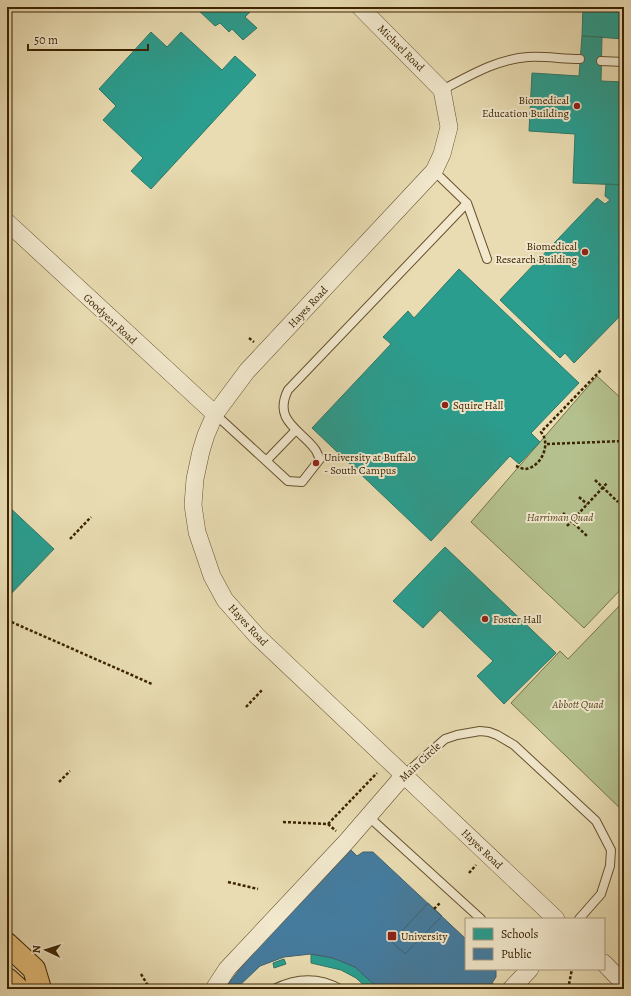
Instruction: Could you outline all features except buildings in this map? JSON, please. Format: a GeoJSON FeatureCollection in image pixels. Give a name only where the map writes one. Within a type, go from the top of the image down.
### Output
{"type":"FeatureCollection","features":[{"type":"Feature","properties":{"kind":"main road"},"geometry":{"type":"LineString","coordinates":[[7,944],[34,969],[40,989]]}},
{"type":"Feature","properties":{"kind":"main road"},"geometry":{"type":"LineString","coordinates":[[7,979],[18,989]]}},
{"type":"Feature","properties":{"kind":"street","name":"Michael Road"},"geometry":{"type":"LineString","coordinates":[[360,7],[442,90]]}},
{"type":"Feature","properties":{"kind":"street","name":"Hayes Road"},"geometry":{"type":"LineString","coordinates":[[442,90],[448,127],[442,154],[434,171],[247,371],[215,414],[200,451],[194,479],[193,505],[197,532],[212,576],[234,613],[555,918]]}},
{"type":"Feature","properties":{"kind":"street","name":"Goodyear Road"},"geometry":{"type":"LineString","coordinates":[[7,222],[215,414]]}},
{"type":"Feature","properties":{"kind":"street","name":"Main Circle"},"geometry":{"type":"LineString","coordinates":[[214,989],[227,970],[369,817],[404,775]]}},
{"type":"Feature","properties":{"kind":"street"},"geometry":{"type":"LineString","coordinates":[[605,964],[624,984]]}},
{"type":"Feature","properties":{"kind":"lane"},"geometry":{"type":"LineString","coordinates":[[442,90],[483,69],[506,61],[528,57],[580,59]]}},
{"type":"Feature","properties":{"kind":"lane"},"geometry":{"type":"LineString","coordinates":[[601,61],[624,62]]}},
{"type":"Feature","properties":{"kind":"lane"},"geometry":{"type":"LineString","coordinates":[[434,171],[466,203],[487,259]]}},
{"type":"Feature","properties":{"kind":"lane"},"geometry":{"type":"LineString","coordinates":[[215,414],[267,460],[288,481],[302,482],[320,459],[314,448],[295,431],[287,419],[284,410],[284,399],[288,390],[466,203]]}},
{"type":"Feature","properties":{"kind":"lane"},"geometry":{"type":"LineString","coordinates":[[267,460],[295,431]]}},
{"type":"Feature","properties":{"kind":"lane","name":"Main Circle"},"geometry":{"type":"LineString","coordinates":[[404,775],[445,739],[457,735],[480,731],[489,732],[514,745],[596,821],[611,850],[610,866],[601,894],[580,918]]}},
{"type":"Feature","properties":{"kind":"lane"},"geometry":{"type":"LineString","coordinates":[[369,817],[480,918]]}},
{"type":"Feature","properties":{"kind":"lane"},"geometry":{"type":"LineString","coordinates":[[274,989],[293,982],[309,980],[330,984],[340,989]]}},
{"type":"Feature","properties":{"kind":"path"},"geometry":{"type":"LineString","coordinates":[[516,466],[525,469],[531,467],[545,451],[547,444],[545,436],[541,432],[601,370]]}},
{"type":"Feature","properties":{"kind":"path"},"geometry":{"type":"LineString","coordinates":[[547,444],[624,442]]}},
{"type":"Feature","properties":{"kind":"path"},"geometry":{"type":"LineString","coordinates":[[595,480],[618,502]]}},
{"type":"Feature","properties":{"kind":"path"},"geometry":{"type":"LineString","coordinates":[[567,526],[608,483]]}},
{"type":"Feature","properties":{"kind":"path"},"geometry":{"type":"LineString","coordinates":[[579,496],[588,504]]}},
{"type":"Feature","properties":{"kind":"path"},"geometry":{"type":"LineString","coordinates":[[563,513],[587,536]]}},
{"type":"Feature","properties":{"kind":"path"},"geometry":{"type":"LineString","coordinates":[[70,539],[91,516]]}},
{"type":"Feature","properties":{"kind":"path"},"geometry":{"type":"LineString","coordinates":[[7,620],[152,684]]}},
{"type":"Feature","properties":{"kind":"path"},"geometry":{"type":"LineString","coordinates":[[246,708],[263,689]]}},
{"type":"Feature","properties":{"kind":"path"},"geometry":{"type":"LineString","coordinates":[[283,822],[328,824],[382,768]]}},
{"type":"Feature","properties":{"kind":"path"},"geometry":{"type":"LineString","coordinates":[[59,782],[70,771]]}},
{"type":"Feature","properties":{"kind":"path"},"geometry":{"type":"LineString","coordinates":[[228,882],[258,889]]}},
{"type":"Feature","properties":{"kind":"path"},"geometry":{"type":"LineString","coordinates":[[434,909],[441,902]]}},
{"type":"Feature","properties":{"kind":"path"},"geometry":{"type":"LineString","coordinates":[[568,989],[572,970]]}},
{"type":"Feature","properties":{"kind":"path"},"geometry":{"type":"LineString","coordinates":[[141,974],[150,989]]}},
{"type":"Feature","properties":{"kind":"green space","name":"Harriman Quad"},"geometry":{"type":"Polygon","coordinates":[[[597,376],[624,401],[624,586],[584,628],[471,522],[597,376]]]}},
{"type":"Feature","properties":{"kind":"green space","name":"Abbott Quad"},"geometry":{"type":"Polygon","coordinates":[[[624,601],[624,812],[511,703],[560,651],[568,659],[624,601]]]}},
{"type":"Feature","properties":{"kind":"place","name":"Biomedical Education Building"},"geometry":{"type":"Point","coordinates":[577,106]}},
{"type":"Feature","properties":{"kind":"place","name":"Biomedical Research Building"},"geometry":{"type":"Point","coordinates":[585,252]}},
{"type":"Feature","properties":{"kind":"place","name":"Squire Hall"},"geometry":{"type":"Point","coordinates":[445,405]}},
{"type":"Feature","properties":{"kind":"place","name":"University at Buffalo - South Campus"},"geometry":{"type":"Point","coordinates":[316,463]}},
{"type":"Feature","properties":{"kind":"place","name":"Foster Hall"},"geometry":{"type":"Point","coordinates":[485,619]}},
{"type":"Feature","properties":{"kind":"place","name":"University"},"geometry":{"type":"Point","coordinates":[392,936]}}]}
